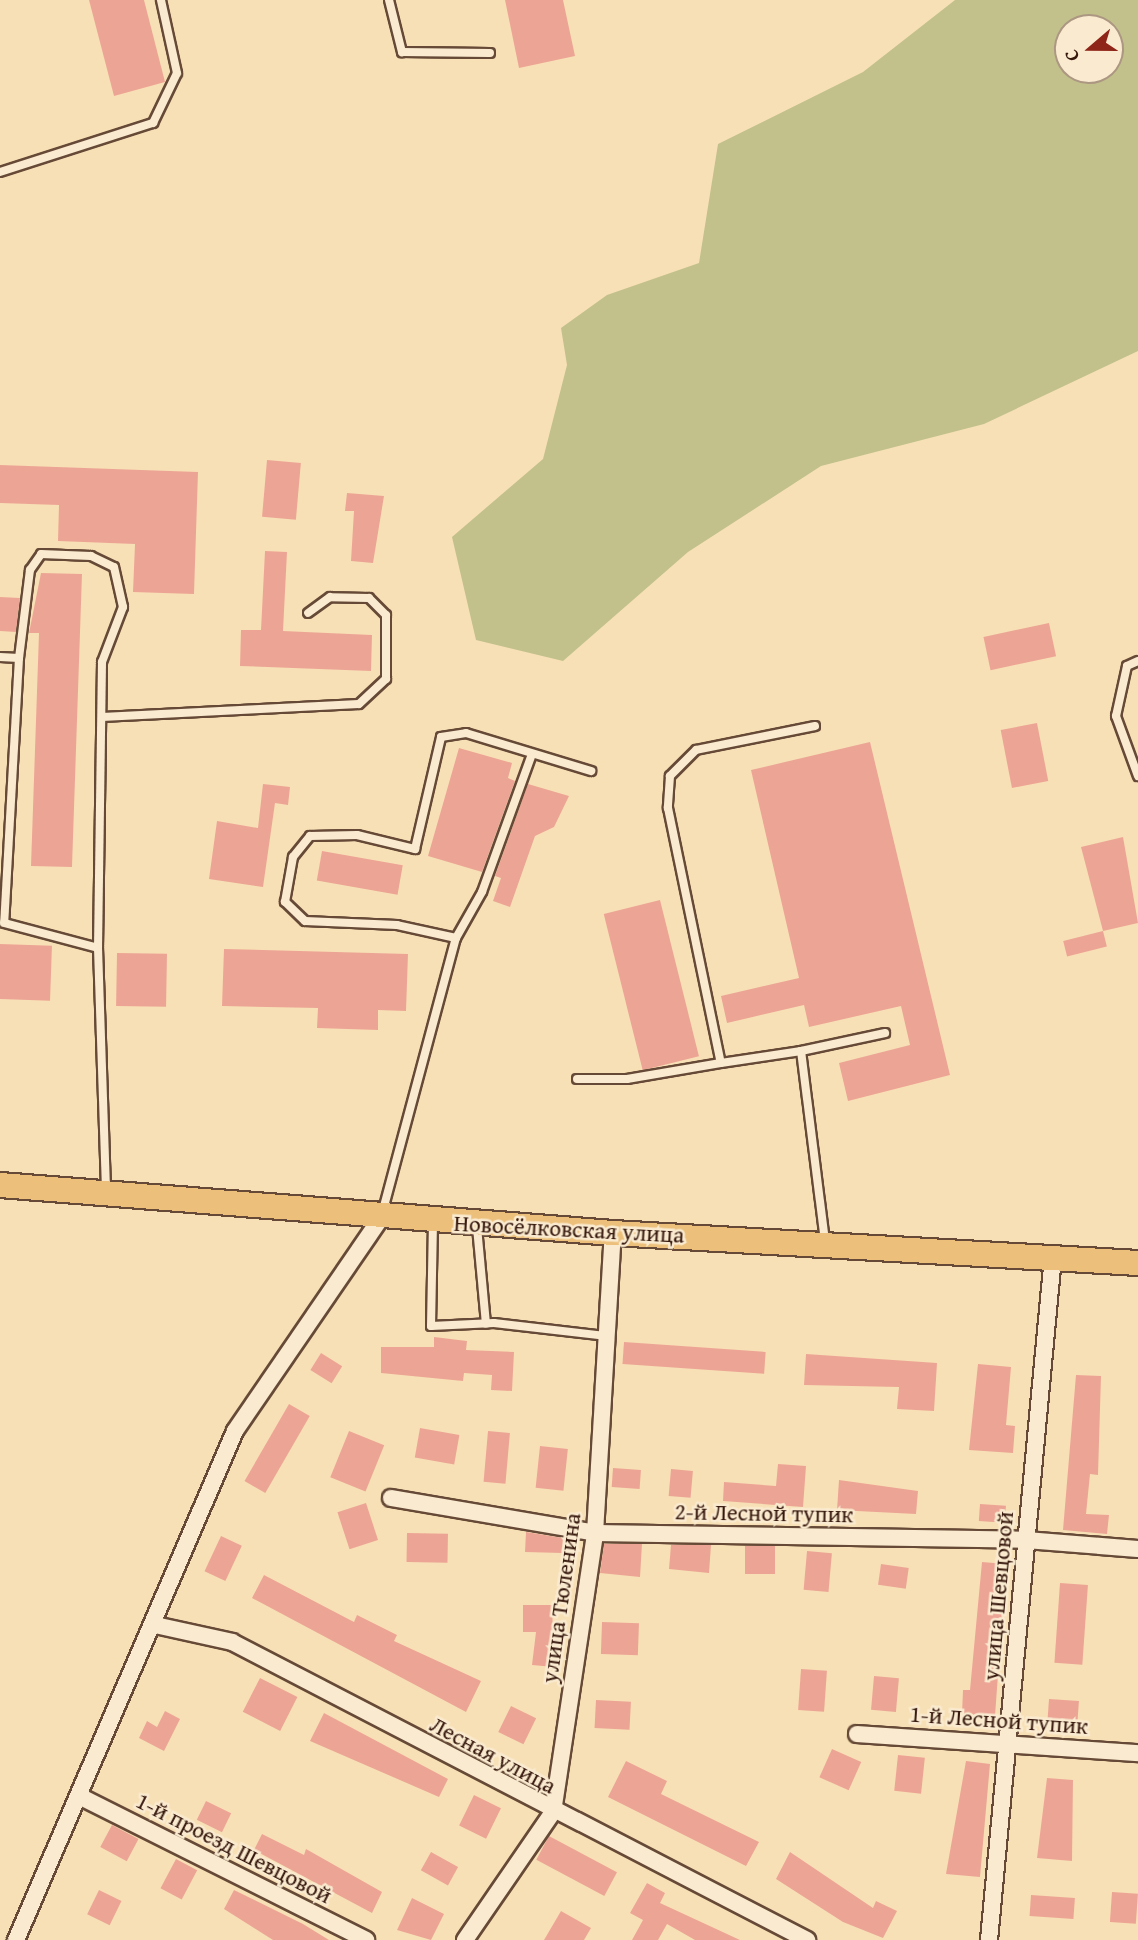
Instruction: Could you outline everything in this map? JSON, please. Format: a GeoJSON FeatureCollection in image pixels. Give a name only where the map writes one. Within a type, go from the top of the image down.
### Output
{"type":"FeatureCollection","features":[{"type":"Feature","properties":{"kind":"main road","name":"Новосёлковская улица"},"geometry":{"type":"LineString","coordinates":[[0,1185],[106,1197],[613,1233],[825,1241],[1138,1263]]}},
{"type":"Feature","properties":{"kind":"street"},"geometry":{"type":"LineString","coordinates":[[16,1940],[81,1797],[235,1431],[382,1216]]}},
{"type":"Feature","properties":{"kind":"street","name":"улица Тюленина"},"geometry":{"type":"LineString","coordinates":[[465,1940],[553,1812],[595,1533],[613,1233]]}},
{"type":"Feature","properties":{"kind":"street","name":"улица Шевцовой"},"geometry":{"type":"LineString","coordinates":[[989,1940],[1053,1257]]}},
{"type":"Feature","properties":{"kind":"street","name":"2-й Лесной тупик"},"geometry":{"type":"LineString","coordinates":[[391,1498],[595,1533],[1026,1540],[1138,1549]]}},
{"type":"Feature","properties":{"kind":"street","name":"Лесная улица"},"geometry":{"type":"LineString","coordinates":[[155,1625],[232,1642],[553,1812],[807,1940]]}},
{"type":"Feature","properties":{"kind":"street","name":"1-й Лесной тупик"},"geometry":{"type":"LineString","coordinates":[[857,1734],[1138,1753]]}},
{"type":"Feature","properties":{"kind":"street","name":"1-й проезд Шевцовой"},"geometry":{"type":"LineString","coordinates":[[81,1797],[366,1940]]}},
{"type":"Feature","properties":{"kind":"lane"},"geometry":{"type":"LineString","coordinates":[[0,172],[153,123],[177,74],[161,0]]}},
{"type":"Feature","properties":{"kind":"lane"},"geometry":{"type":"LineString","coordinates":[[389,0],[402,52],[490,53]]}},
{"type":"Feature","properties":{"kind":"lane"},"geometry":{"type":"LineString","coordinates":[[98,948],[4,923],[19,658],[30,570],[41,554],[91,556],[114,567],[123,607],[102,662],[98,948],[106,1197]]}},
{"type":"Feature","properties":{"kind":"lane"},"geometry":{"type":"LineString","coordinates":[[102,717],[359,704],[386,679],[386,615],[369,598],[330,597],[308,613]]}},
{"type":"Feature","properties":{"kind":"lane"},"geometry":{"type":"LineString","coordinates":[[0,657],[19,658]]}},
{"type":"Feature","properties":{"kind":"lane"},"geometry":{"type":"LineString","coordinates":[[1138,661],[1128,666],[1116,716],[1138,776]]}},
{"type":"Feature","properties":{"kind":"lane"},"geometry":{"type":"LineString","coordinates":[[721,1063],[668,808],[670,776],[696,750],[815,726]]}},
{"type":"Feature","properties":{"kind":"lane"},"geometry":{"type":"LineString","coordinates":[[456,938],[397,925],[305,921],[285,902],[293,857],[310,836],[357,835],[415,849],[431,758],[441,737],[466,733],[591,771]]}},
{"type":"Feature","properties":{"kind":"lane"},"geometry":{"type":"LineString","coordinates":[[382,1216],[456,938],[482,892],[533,754]]}},
{"type":"Feature","properties":{"kind":"lane"},"geometry":{"type":"LineString","coordinates":[[577,1079],[626,1079],[801,1051],[884,1033]]}},
{"type":"Feature","properties":{"kind":"lane"},"geometry":{"type":"LineString","coordinates":[[801,1051],[825,1241]]}},
{"type":"Feature","properties":{"kind":"lane"},"geometry":{"type":"LineString","coordinates":[[433,1220],[431,1326],[486,1324],[607,1336]]}},
{"type":"Feature","properties":{"kind":"lane"},"geometry":{"type":"LineString","coordinates":[[477,1223],[486,1324]]}},
{"type":"Feature","properties":{"kind":"shaded area"},"geometry":{"type":"Polygon","coordinates":[[[955,0],[1138,0],[1138,351],[984,424],[821,466],[688,552],[563,661],[476,640],[452,537],[543,459],[567,365],[561,328],[607,295],[699,263],[718,144],[863,72],[955,0]]]}},
{"type":"Feature","properties":{"kind":"building"},"geometry":{"type":"Polygon","coordinates":[[[89,0],[144,0],[165,82],[114,96],[89,0]]]}},
{"type":"Feature","properties":{"kind":"building"},"geometry":{"type":"Polygon","coordinates":[[[505,0],[563,0],[575,56],[519,68],[505,0]]]}},
{"type":"Feature","properties":{"kind":"building"},"geometry":{"type":"Polygon","coordinates":[[[267,460],[301,463],[296,520],[262,517],[267,460]]]}},
{"type":"Feature","properties":{"kind":"building"},"geometry":{"type":"Polygon","coordinates":[[[0,465],[198,472],[194,594],[133,592],[135,544],[58,541],[59,505],[0,503],[0,465]]]}},
{"type":"Feature","properties":{"kind":"building"},"geometry":{"type":"Polygon","coordinates":[[[347,493],[384,496],[373,563],[351,561],[354,511],[345,511],[347,493]]]}},
{"type":"Feature","properties":{"kind":"building"},"geometry":{"type":"Polygon","coordinates":[[[265,551],[287,552],[283,631],[372,635],[371,671],[240,666],[241,630],[261,630],[265,551]]]}},
{"type":"Feature","properties":{"kind":"building"},"geometry":{"type":"Polygon","coordinates":[[[41,573],[82,574],[72,867],[31,866],[39,633],[29,633],[41,573]]]}},
{"type":"Feature","properties":{"kind":"building"},"geometry":{"type":"Polygon","coordinates":[[[0,597],[20,598],[16,632],[0,631],[0,597]]]}},
{"type":"Feature","properties":{"kind":"building"},"geometry":{"type":"Polygon","coordinates":[[[1049,623],[1056,656],[991,670],[983,637],[1049,623]]]}},
{"type":"Feature","properties":{"kind":"building"},"geometry":{"type":"Polygon","coordinates":[[[1037,723],[1048,781],[1012,788],[1001,730],[1037,723]]]}},
{"type":"Feature","properties":{"kind":"building"},"geometry":{"type":"Polygon","coordinates":[[[870,742],[950,1075],[848,1101],[839,1063],[910,1045],[901,1006],[809,1027],[804,1005],[727,1023],[721,996],[799,978],[751,770],[870,742]]]}},
{"type":"Feature","properties":{"kind":"building"},"geometry":{"type":"Polygon","coordinates":[[[459,748],[512,763],[508,778],[515,781],[482,872],[428,856],[459,748]]]}},
{"type":"Feature","properties":{"kind":"building"},"geometry":{"type":"Polygon","coordinates":[[[263,784],[290,787],[288,805],[275,803],[263,887],[209,879],[217,821],[258,828],[263,784]]]}},
{"type":"Feature","properties":{"kind":"building"},"geometry":{"type":"Polygon","coordinates":[[[528,784],[569,796],[554,827],[535,836],[510,907],[493,901],[501,878],[495,876],[528,784]]]}},
{"type":"Feature","properties":{"kind":"building"},"geometry":{"type":"Polygon","coordinates":[[[1123,837],[1138,923],[1103,931],[1081,847],[1123,837]]]}},
{"type":"Feature","properties":{"kind":"building"},"geometry":{"type":"Polygon","coordinates":[[[322,851],[403,865],[398,895],[317,881],[322,851]]]}},
{"type":"Feature","properties":{"kind":"building"},"geometry":{"type":"Polygon","coordinates":[[[660,900],[699,1056],[643,1070],[604,914],[660,900]]]}},
{"type":"Feature","properties":{"kind":"building"},"geometry":{"type":"Polygon","coordinates":[[[1103,931],[1107,947],[1067,956],[1063,941],[1103,931]]]}},
{"type":"Feature","properties":{"kind":"building"},"geometry":{"type":"Polygon","coordinates":[[[0,944],[52,946],[50,1001],[0,999],[0,944]]]}},
{"type":"Feature","properties":{"kind":"building"},"geometry":{"type":"Polygon","coordinates":[[[224,949],[408,954],[406,1011],[378,1010],[378,1030],[317,1028],[318,1008],[222,1006],[224,949]]]}},
{"type":"Feature","properties":{"kind":"building"},"geometry":{"type":"Polygon","coordinates":[[[117,953],[167,954],[166,1007],[116,1006],[117,953]]]}},
{"type":"Feature","properties":{"kind":"building"},"geometry":{"type":"Polygon","coordinates":[[[434,1337],[467,1341],[466,1350],[514,1352],[512,1391],[491,1390],[492,1375],[464,1373],[463,1381],[381,1373],[381,1347],[434,1347],[434,1337]]]}},
{"type":"Feature","properties":{"kind":"building"},"geometry":{"type":"Polygon","coordinates":[[[624,1342],[766,1352],[764,1374],[622,1364],[624,1342]]]}},
{"type":"Feature","properties":{"kind":"building"},"geometry":{"type":"Polygon","coordinates":[[[321,1353],[342,1366],[332,1383],[310,1370],[321,1353]]]}},
{"type":"Feature","properties":{"kind":"building"},"geometry":{"type":"Polygon","coordinates":[[[806,1354],[937,1363],[934,1411],[897,1409],[899,1387],[804,1385],[806,1354]]]}},
{"type":"Feature","properties":{"kind":"building"},"geometry":{"type":"Polygon","coordinates":[[[978,1364],[1011,1367],[1006,1425],[1015,1426],[1013,1453],[969,1450],[978,1364]]]}},
{"type":"Feature","properties":{"kind":"building"},"geometry":{"type":"Polygon","coordinates":[[[1076,1375],[1101,1376],[1098,1475],[1090,1474],[1086,1514],[1109,1515],[1107,1534],[1063,1530],[1076,1375]]]}},
{"type":"Feature","properties":{"kind":"building"},"geometry":{"type":"Polygon","coordinates":[[[289,1404],[310,1416],[265,1493],[244,1481],[289,1404]]]}},
{"type":"Feature","properties":{"kind":"building"},"geometry":{"type":"Polygon","coordinates":[[[420,1428],[459,1435],[454,1464],[415,1458],[420,1428]]]}},
{"type":"Feature","properties":{"kind":"building"},"geometry":{"type":"Polygon","coordinates":[[[349,1431],[384,1445],[366,1492],[330,1477],[349,1431]]]}},
{"type":"Feature","properties":{"kind":"building"},"geometry":{"type":"Polygon","coordinates":[[[488,1431],[510,1433],[505,1484],[484,1482],[488,1431]]]}},
{"type":"Feature","properties":{"kind":"building"},"geometry":{"type":"Polygon","coordinates":[[[540,1446],[568,1449],[563,1491],[536,1488],[540,1446]]]}},
{"type":"Feature","properties":{"kind":"building"},"geometry":{"type":"Polygon","coordinates":[[[778,1464],[806,1466],[803,1507],[723,1501],[724,1482],[776,1486],[778,1464]]]}},
{"type":"Feature","properties":{"kind":"building"},"geometry":{"type":"Polygon","coordinates":[[[613,1468],[641,1470],[640,1489],[612,1487],[613,1468]]]}},
{"type":"Feature","properties":{"kind":"building"},"geometry":{"type":"Polygon","coordinates":[[[671,1469],[693,1471],[691,1498],[669,1496],[671,1469]]]}},
{"type":"Feature","properties":{"kind":"building"},"geometry":{"type":"Polygon","coordinates":[[[839,1480],[918,1491],[916,1514],[837,1510],[839,1480]]]}},
{"type":"Feature","properties":{"kind":"building"},"geometry":{"type":"Polygon","coordinates":[[[366,1503],[378,1540],[350,1549],[337,1512],[366,1503]]]}},
{"type":"Feature","properties":{"kind":"building"},"geometry":{"type":"Polygon","coordinates":[[[980,1504],[1006,1506],[1005,1523],[979,1521],[980,1504]]]}},
{"type":"Feature","properties":{"kind":"building"},"geometry":{"type":"Polygon","coordinates":[[[526,1532],[563,1538],[562,1553],[525,1552],[526,1532]]]}},
{"type":"Feature","properties":{"kind":"building"},"geometry":{"type":"Polygon","coordinates":[[[407,1533],[448,1534],[447,1563],[406,1562],[407,1533]]]}},
{"type":"Feature","properties":{"kind":"building"},"geometry":{"type":"Polygon","coordinates":[[[221,1536],[242,1546],[225,1581],[205,1571],[221,1536]]]}},
{"type":"Feature","properties":{"kind":"building"},"geometry":{"type":"Polygon","coordinates":[[[604,1544],[642,1544],[640,1577],[600,1573],[604,1544]]]}},
{"type":"Feature","properties":{"kind":"building"},"geometry":{"type":"Polygon","coordinates":[[[671,1545],[711,1545],[709,1573],[669,1569],[671,1545]]]}},
{"type":"Feature","properties":{"kind":"building"},"geometry":{"type":"Polygon","coordinates":[[[745,1546],[775,1546],[775,1574],[745,1574],[745,1546]]]}},
{"type":"Feature","properties":{"kind":"building"},"geometry":{"type":"Polygon","coordinates":[[[807,1551],[832,1553],[829,1592],[804,1590],[807,1551]]]}},
{"type":"Feature","properties":{"kind":"building"},"geometry":{"type":"Polygon","coordinates":[[[982,1562],[1006,1564],[995,1716],[962,1714],[963,1690],[970,1690],[982,1562]]]}},
{"type":"Feature","properties":{"kind":"building"},"geometry":{"type":"Polygon","coordinates":[[[881,1564],[909,1568],[906,1589],[878,1585],[881,1564]]]}},
{"type":"Feature","properties":{"kind":"building"},"geometry":{"type":"Polygon","coordinates":[[[264,1575],[354,1622],[357,1615],[397,1635],[394,1641],[481,1681],[466,1712],[252,1598],[264,1575]]]}},
{"type":"Feature","properties":{"kind":"building"},"geometry":{"type":"Polygon","coordinates":[[[1060,1583],[1088,1585],[1082,1665],[1054,1663],[1060,1583]]]}},
{"type":"Feature","properties":{"kind":"building"},"geometry":{"type":"Polygon","coordinates":[[[523,1605],[552,1605],[554,1667],[532,1665],[536,1632],[523,1632],[523,1605]]]}},
{"type":"Feature","properties":{"kind":"building"},"geometry":{"type":"Polygon","coordinates":[[[602,1622],[639,1623],[638,1655],[601,1654],[602,1622]]]}},
{"type":"Feature","properties":{"kind":"building"},"geometry":{"type":"Polygon","coordinates":[[[801,1669],[827,1671],[824,1712],[798,1710],[801,1669]]]}},
{"type":"Feature","properties":{"kind":"building"},"geometry":{"type":"Polygon","coordinates":[[[874,1676],[899,1678],[896,1712],[871,1710],[874,1676]]]}},
{"type":"Feature","properties":{"kind":"building"},"geometry":{"type":"Polygon","coordinates":[[[260,1678],[297,1697],[280,1731],[243,1712],[260,1678]]]}},
{"type":"Feature","properties":{"kind":"building"},"geometry":{"type":"Polygon","coordinates":[[[1049,1699],[1079,1701],[1077,1723],[1047,1721],[1049,1699]]]}},
{"type":"Feature","properties":{"kind":"building"},"geometry":{"type":"Polygon","coordinates":[[[596,1700],[631,1702],[629,1730],[595,1728],[596,1700]]]}},
{"type":"Feature","properties":{"kind":"building"},"geometry":{"type":"Polygon","coordinates":[[[511,1706],[536,1718],[523,1744],[498,1732],[511,1706]]]}},
{"type":"Feature","properties":{"kind":"building"},"geometry":{"type":"Polygon","coordinates":[[[165,1711],[180,1719],[164,1751],[139,1738],[147,1721],[157,1727],[165,1711]]]}},
{"type":"Feature","properties":{"kind":"building"},"geometry":{"type":"Polygon","coordinates":[[[324,1713],[448,1779],[439,1797],[310,1741],[324,1713]]]}},
{"type":"Feature","properties":{"kind":"building"},"geometry":{"type":"Polygon","coordinates":[[[832,1749],[861,1762],[849,1790],[819,1777],[832,1749]]]}},
{"type":"Feature","properties":{"kind":"building"},"geometry":{"type":"Polygon","coordinates":[[[898,1755],[925,1758],[921,1794],[894,1791],[898,1755]]]}},
{"type":"Feature","properties":{"kind":"building"},"geometry":{"type":"Polygon","coordinates":[[[626,1761],[667,1781],[661,1794],[759,1842],[746,1866],[608,1797],[626,1761]]]}},
{"type":"Feature","properties":{"kind":"building"},"geometry":{"type":"Polygon","coordinates":[[[966,1761],[990,1764],[980,1877],[946,1874],[966,1761]]]}},
{"type":"Feature","properties":{"kind":"building"},"geometry":{"type":"Polygon","coordinates":[[[1047,1778],[1073,1780],[1072,1861],[1037,1858],[1047,1778]]]}},
{"type":"Feature","properties":{"kind":"building"},"geometry":{"type":"Polygon","coordinates":[[[474,1795],[501,1808],[486,1839],[459,1826],[474,1795]]]}},
{"type":"Feature","properties":{"kind":"building"},"geometry":{"type":"Polygon","coordinates":[[[206,1801],[231,1813],[222,1832],[197,1820],[206,1801]]]}},
{"type":"Feature","properties":{"kind":"building"},"geometry":{"type":"Polygon","coordinates":[[[112,1825],[138,1839],[127,1861],[100,1847],[112,1825]]]}},
{"type":"Feature","properties":{"kind":"building"},"geometry":{"type":"Polygon","coordinates":[[[262,1834],[304,1855],[306,1849],[382,1892],[372,1913],[254,1850],[262,1834]]]}},
{"type":"Feature","properties":{"kind":"building"},"geometry":{"type":"Polygon","coordinates":[[[549,1836],[617,1872],[604,1896],[536,1860],[549,1836]]]}},
{"type":"Feature","properties":{"kind":"building"},"geometry":{"type":"Polygon","coordinates":[[[431,1852],[458,1867],[448,1885],[421,1870],[431,1852]]]}},
{"type":"Feature","properties":{"kind":"building"},"geometry":{"type":"Polygon","coordinates":[[[790,1852],[873,1908],[876,1901],[897,1911],[883,1938],[843,1922],[776,1879],[790,1852]]]}},
{"type":"Feature","properties":{"kind":"building"},"geometry":{"type":"Polygon","coordinates":[[[176,1859],[197,1870],[182,1899],[161,1888],[176,1859]]]}},
{"type":"Feature","properties":{"kind":"building"},"geometry":{"type":"Polygon","coordinates":[[[647,1883],[665,1893],[660,1903],[740,1940],[695,1940],[667,1924],[658,1940],[632,1940],[643,1920],[630,1913],[647,1883]]]}},
{"type":"Feature","properties":{"kind":"building"},"geometry":{"type":"Polygon","coordinates":[[[99,1890],[121,1901],[110,1925],[87,1914],[99,1890]]]}},
{"type":"Feature","properties":{"kind":"building"},"geometry":{"type":"Polygon","coordinates":[[[234,1890],[329,1940],[273,1940],[224,1909],[234,1890]]]}},
{"type":"Feature","properties":{"kind":"building"},"geometry":{"type":"Polygon","coordinates":[[[1112,1892],[1138,1894],[1136,1924],[1110,1922],[1112,1892]]]}},
{"type":"Feature","properties":{"kind":"building"},"geometry":{"type":"Polygon","coordinates":[[[1031,1895],[1075,1898],[1073,1919],[1030,1916],[1031,1895]]]}},
{"type":"Feature","properties":{"kind":"building"},"geometry":{"type":"Polygon","coordinates":[[[412,1898],[444,1914],[431,1940],[397,1930],[412,1898]]]}},
{"type":"Feature","properties":{"kind":"building"},"geometry":{"type":"Polygon","coordinates":[[[561,1911],[591,1928],[584,1940],[544,1940],[561,1911]]]}}]}
